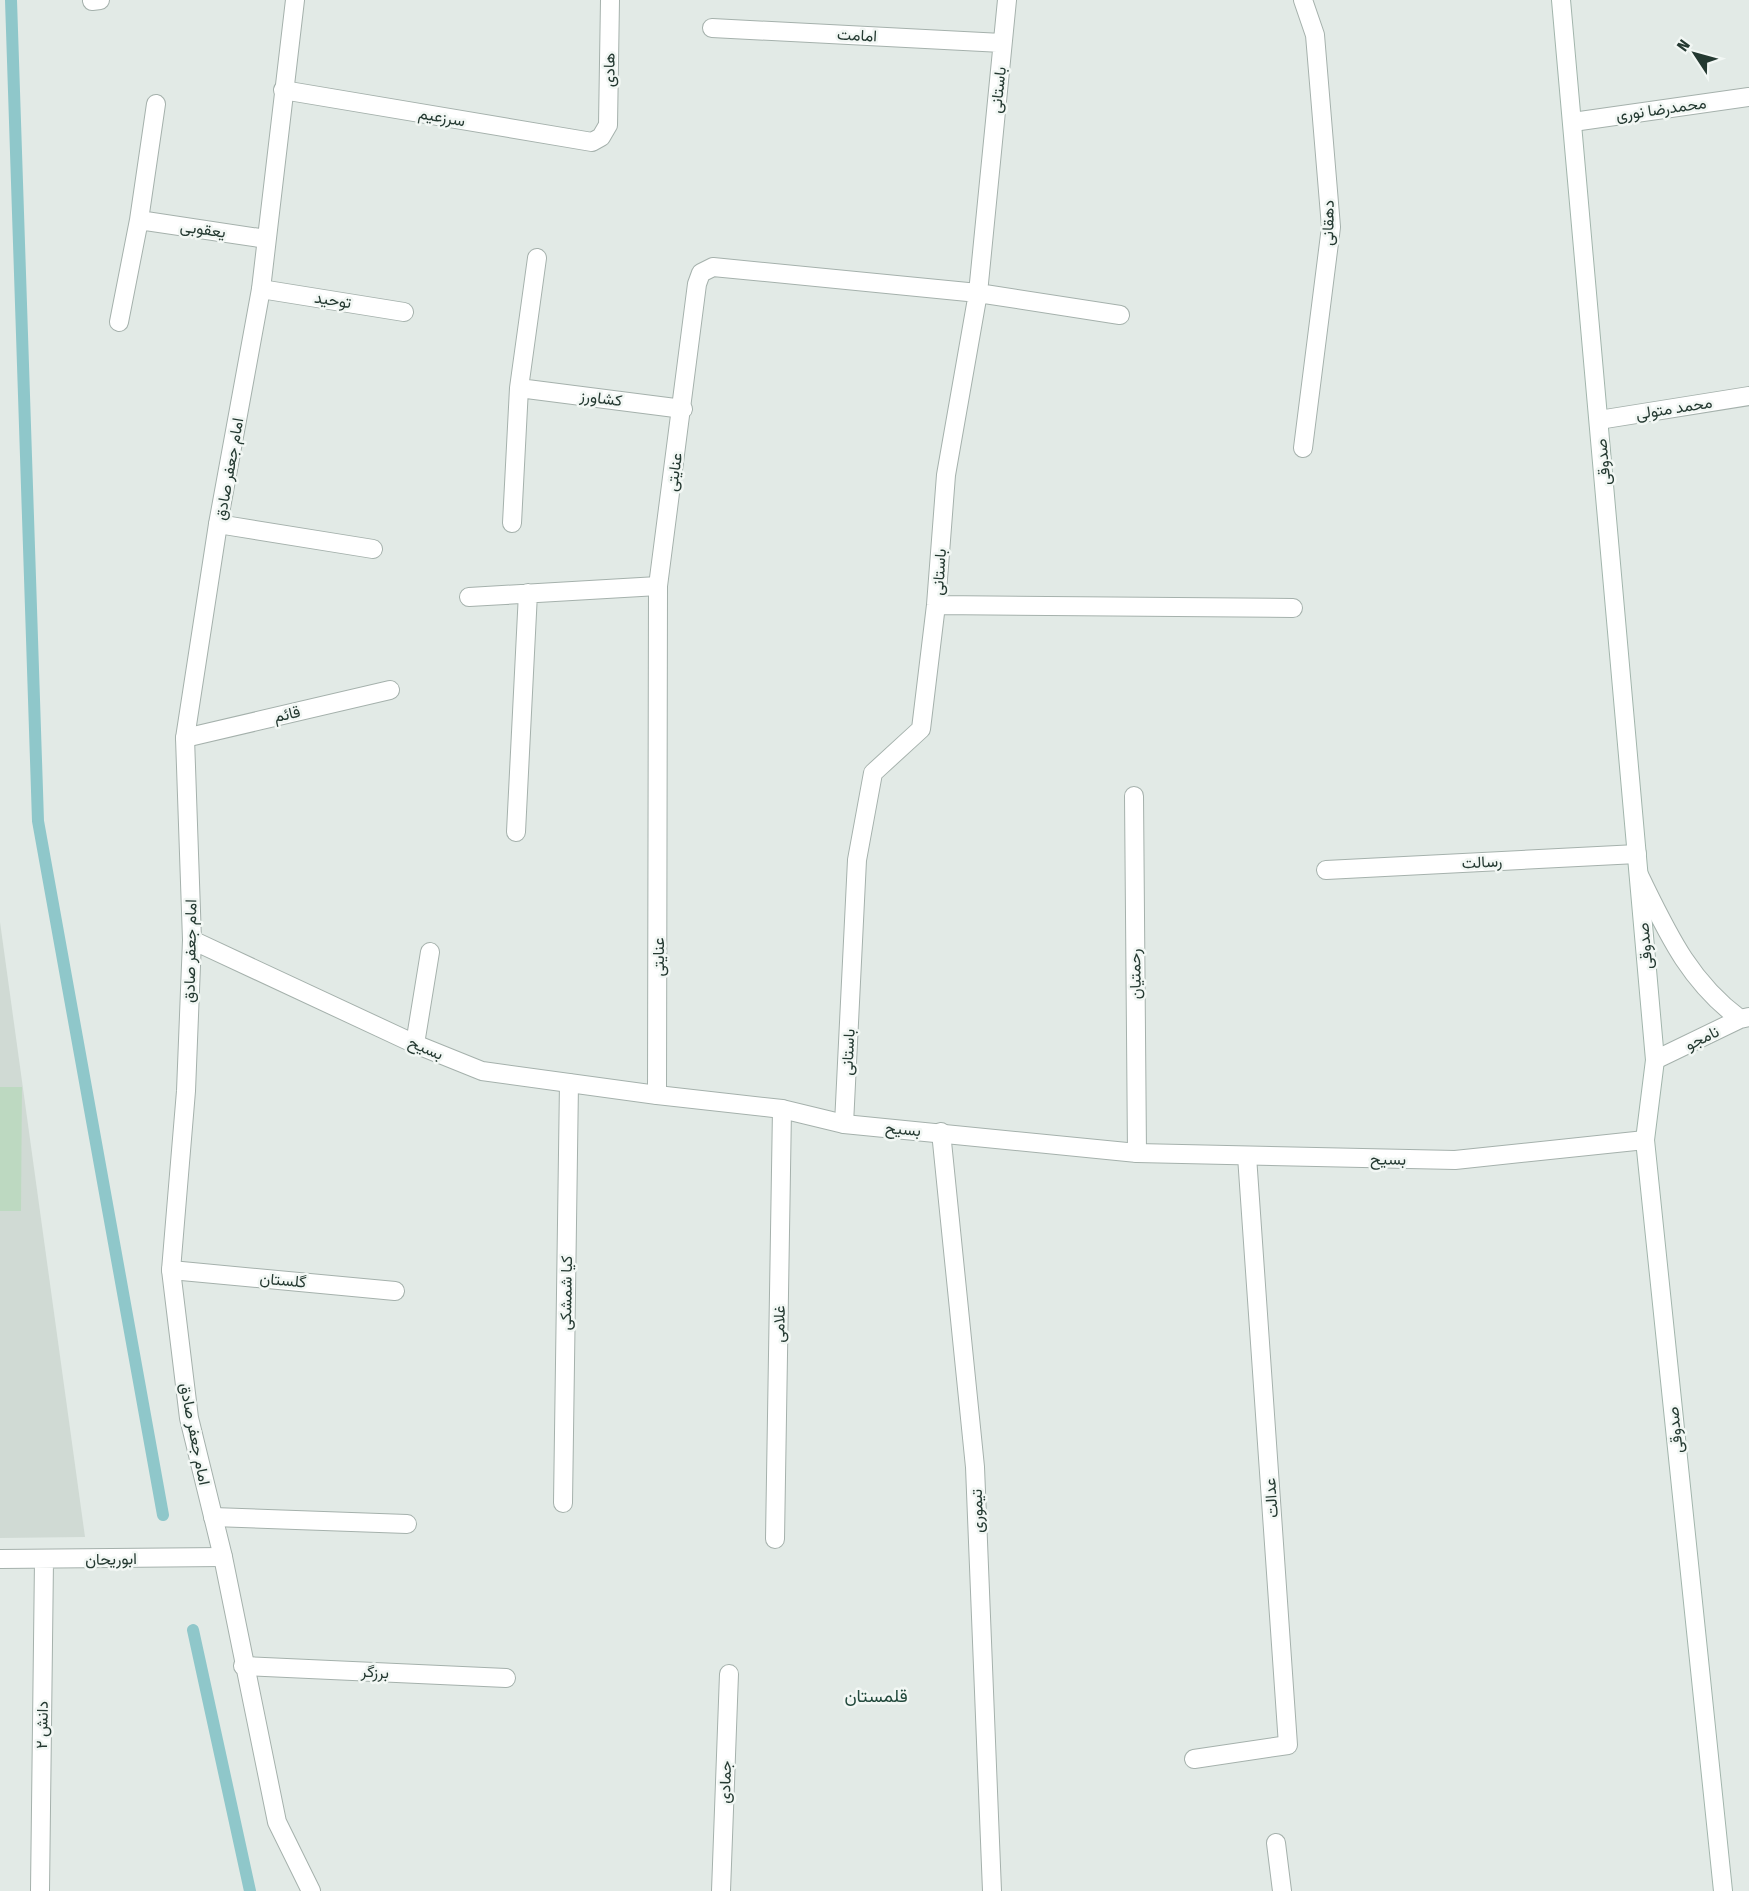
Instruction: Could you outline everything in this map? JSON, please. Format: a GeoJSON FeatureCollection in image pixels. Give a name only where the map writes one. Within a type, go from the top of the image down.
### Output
{"type":"FeatureCollection","features":[{"type":"Feature","properties":{"kind":"street","name":"امام جعفر صادق"},"geometry":{"type":"LineString","coordinates":[[295,0],[261,289],[218,524],[184,738],[192,940],[186,1091],[171,1270],[189,1418],[223,1557],[243,1666],[277,1822],[311,1891]]}},
{"type":"Feature","properties":{"kind":"street","name":"هادی"},"geometry":{"type":"LineString","coordinates":[[601,137],[608,126],[610,0]]}},
{"type":"Feature","properties":{"kind":"street","name":"باستانی"},"geometry":{"type":"LineString","coordinates":[[844,1124],[857,860],[873,773],[921,729],[936,605],[946,475],[978,293],[1007,0]]}},
{"type":"Feature","properties":{"kind":"street","name":"دهقانی"},"geometry":{"type":"LineString","coordinates":[[1303,0],[1315,35],[1331,227],[1303,448]]}},
{"type":"Feature","properties":{"kind":"street","name":"صدوقی"},"geometry":{"type":"LineString","coordinates":[[1561,0],[1655,1060],[1644,1140],[1723,1891]]}},
{"type":"Feature","properties":{"kind":"street","name":"امامت"},"geometry":{"type":"LineString","coordinates":[[711,28],[1002,43]]}},
{"type":"Feature","properties":{"kind":"street","name":"سرزعیم"},"geometry":{"type":"LineString","coordinates":[[283,90],[592,142],[601,137]]}},
{"type":"Feature","properties":{"kind":"street","name":"محمدرضا نوری"},"geometry":{"type":"LineString","coordinates":[[1573,122],[1749,97]]}},
{"type":"Feature","properties":{"kind":"street"},"geometry":{"type":"LineString","coordinates":[[119,322],[139,220],[156,104]]}},
{"type":"Feature","properties":{"kind":"street","name":"یعقوبی"},"geometry":{"type":"LineString","coordinates":[[139,220],[266,239]]}},
{"type":"Feature","properties":{"kind":"street"},"geometry":{"type":"LineString","coordinates":[[512,523],[519,388],[537,258]]}},
{"type":"Feature","properties":{"kind":"street","name":"عنایتی"},"geometry":{"type":"LineString","coordinates":[[657,1095],[658,586],[683,409],[697,284],[701,273],[713,267],[978,293],[1120,315]]}},
{"type":"Feature","properties":{"kind":"street","name":"توحید"},"geometry":{"type":"LineString","coordinates":[[261,289],[404,312]]}},
{"type":"Feature","properties":{"kind":"street","name":"کشاورز"},"geometry":{"type":"LineString","coordinates":[[519,388],[683,409]]}},
{"type":"Feature","properties":{"kind":"street","name":"محمد متولی"},"geometry":{"type":"LineString","coordinates":[[1599,420],[1749,396]]}},
{"type":"Feature","properties":{"kind":"street"},"geometry":{"type":"LineString","coordinates":[[218,524],[373,549]]}},
{"type":"Feature","properties":{"kind":"street"},"geometry":{"type":"LineString","coordinates":[[469,597],[658,586]]}},
{"type":"Feature","properties":{"kind":"street"},"geometry":{"type":"LineString","coordinates":[[516,832],[528,593]]}},
{"type":"Feature","properties":{"kind":"street"},"geometry":{"type":"LineString","coordinates":[[936,605],[1293,608]]}},
{"type":"Feature","properties":{"kind":"street","name":"قائم"},"geometry":{"type":"LineString","coordinates":[[184,738],[390,690]]}},
{"type":"Feature","properties":{"kind":"street","name":"رحمتیان"},"geometry":{"type":"LineString","coordinates":[[1134,796],[1137,1153]]}},
{"type":"Feature","properties":{"kind":"street","name":"رسالت"},"geometry":{"type":"LineString","coordinates":[[1326,870],[1637,854]]}},
{"type":"Feature","properties":{"kind":"street"},"geometry":{"type":"LineString","coordinates":[[1639,875],[1674,948],[1694,977],[1745,1018]]}},
{"type":"Feature","properties":{"kind":"street","name":"بسیح"},"geometry":{"type":"LineString","coordinates":[[192,940],[415,1044],[483,1071],[657,1095],[782,1109],[844,1124],[1137,1153],[1247,1156],[1455,1160],[1644,1140]]}},
{"type":"Feature","properties":{"kind":"street"},"geometry":{"type":"LineString","coordinates":[[415,1044],[430,952]]}},
{"type":"Feature","properties":{"kind":"street","name":"نامجو"},"geometry":{"type":"LineString","coordinates":[[1655,1060],[1745,1018]]}},
{"type":"Feature","properties":{"kind":"street","name":"کیا شمشکی"},"geometry":{"type":"LineString","coordinates":[[563,1503],[569,1083]]}},
{"type":"Feature","properties":{"kind":"street","name":"غلامی"},"geometry":{"type":"LineString","coordinates":[[775,1539],[782,1109]]}},
{"type":"Feature","properties":{"kind":"street","name":"تیموری"},"geometry":{"type":"LineString","coordinates":[[940,1132],[975,1467],[992,1891]]}},
{"type":"Feature","properties":{"kind":"street","name":"عدالت"},"geometry":{"type":"LineString","coordinates":[[1194,1759],[1288,1745],[1247,1156]]}},
{"type":"Feature","properties":{"kind":"street","name":"گلستان"},"geometry":{"type":"LineString","coordinates":[[171,1270],[396,1291]]}},
{"type":"Feature","properties":{"kind":"street"},"geometry":{"type":"LineString","coordinates":[[213,1517],[407,1524]]}},
{"type":"Feature","properties":{"kind":"street","name":"ابوریحان"},"geometry":{"type":"LineString","coordinates":[[0,1559],[223,1557]]}},
{"type":"Feature","properties":{"kind":"street","name":"دانش ۲"},"geometry":{"type":"LineString","coordinates":[[40,1891],[44,1560]]}},
{"type":"Feature","properties":{"kind":"street","name":"برزگر"},"geometry":{"type":"LineString","coordinates":[[243,1666],[506,1678]]}},
{"type":"Feature","properties":{"kind":"street","name":"جمادی"},"geometry":{"type":"LineString","coordinates":[[721,1891],[729,1674]]}},
{"type":"Feature","properties":{"kind":"street"},"geometry":{"type":"LineString","coordinates":[[1276,1843],[1282,1891]]}},
{"type":"Feature","properties":{"kind":"shaded area"},"geometry":{"type":"Polygon","coordinates":[[[0,922],[85,1537],[0,1538],[0,922]]]}},
{"type":"Feature","properties":{"kind":"green space"},"geometry":{"type":"Polygon","coordinates":[[[0,1087],[22,1087],[21,1211],[0,1211],[0,1087]]]}},
{"type":"Feature","properties":{"kind":"waterway"},"geometry":{"type":"LineString","coordinates":[[11,0],[38,821],[163,1515]]}},
{"type":"Feature","properties":{"kind":"waterway"},"geometry":{"type":"LineString","coordinates":[[193,1630],[250,1891]]}},
{"type":"Feature","properties":{"kind":"district","name":"قلمستان"},"geometry":{"type":"Point","coordinates":[876,1696]}}]}
